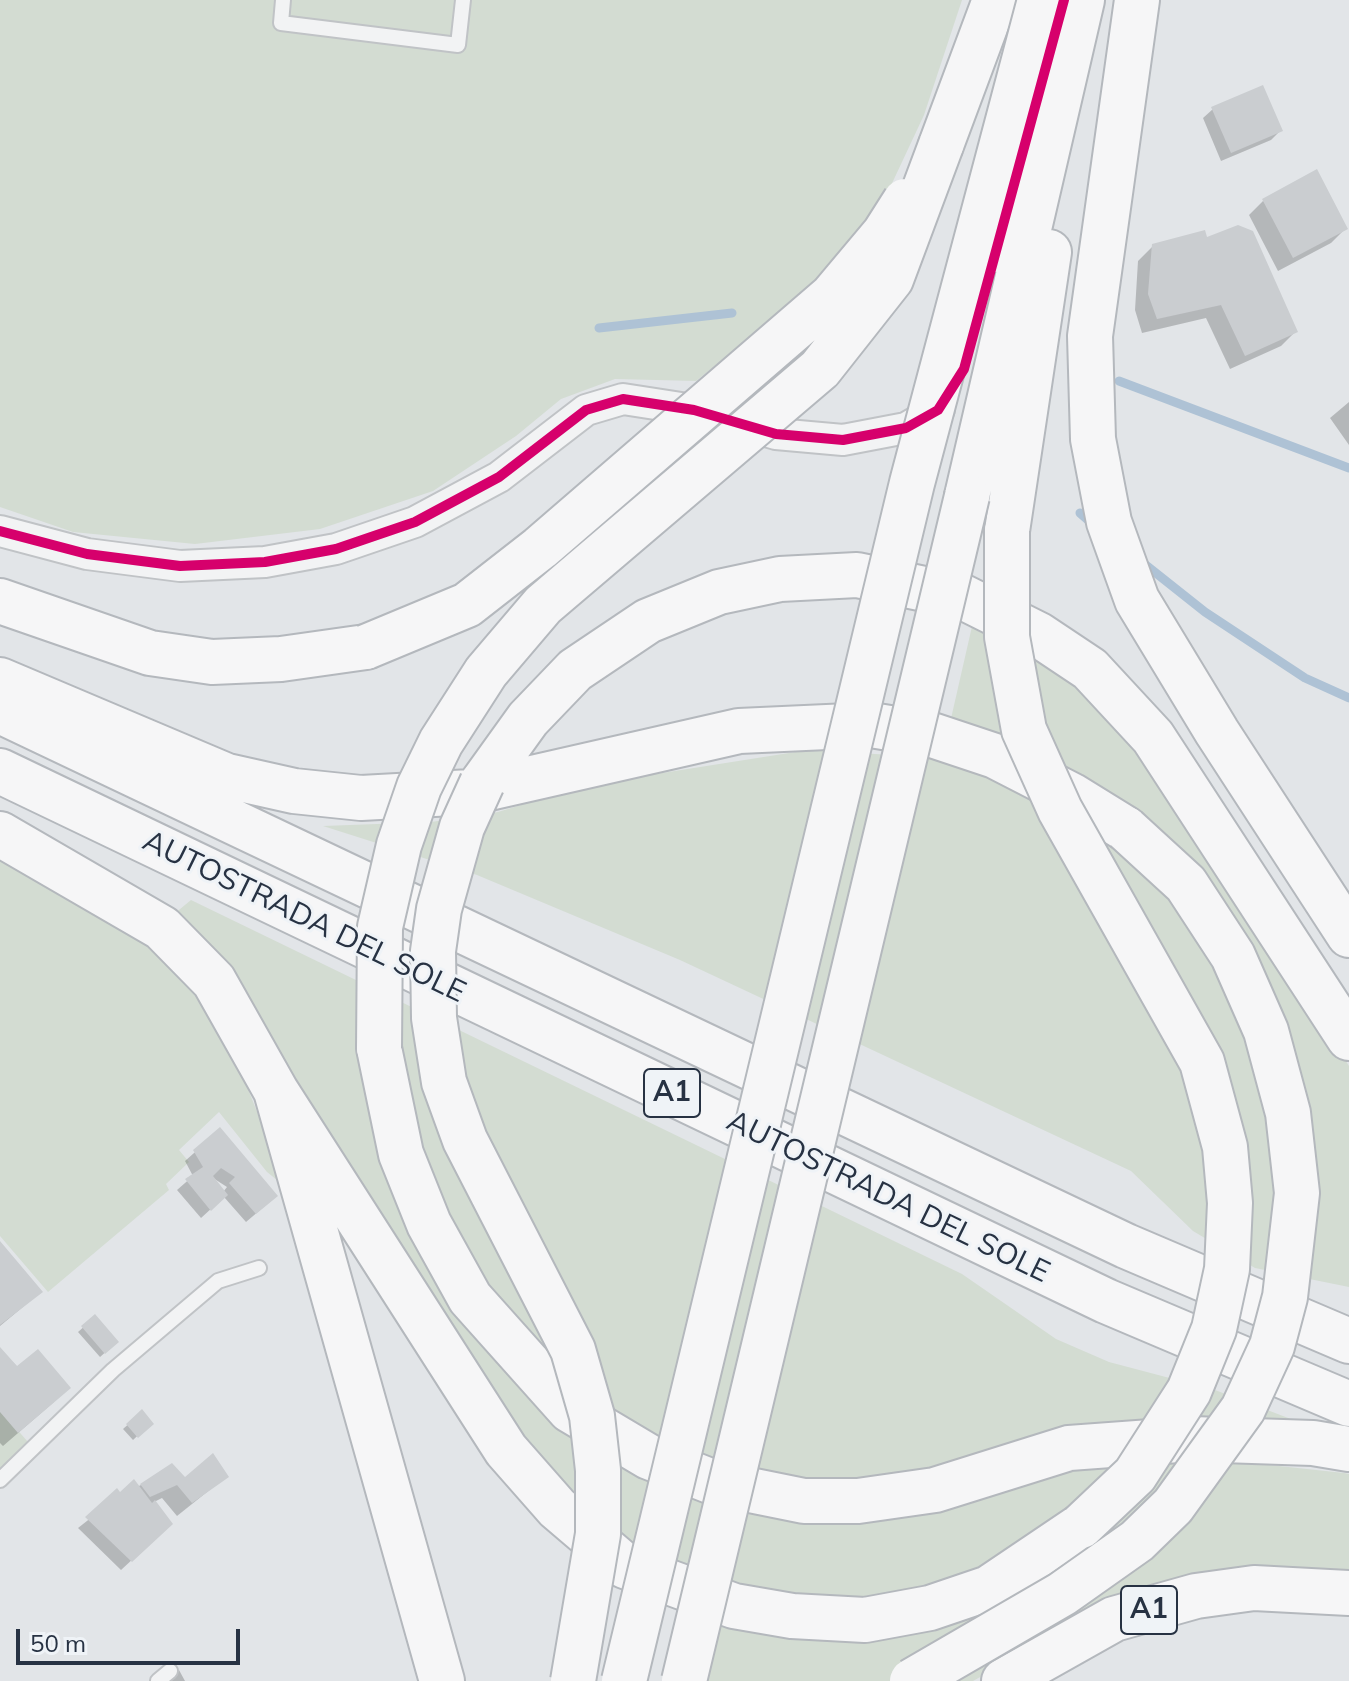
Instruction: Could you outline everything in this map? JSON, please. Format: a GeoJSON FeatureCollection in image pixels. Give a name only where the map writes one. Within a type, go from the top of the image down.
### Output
{"type":"FeatureCollection","features":[{"type":"Feature","properties":{"kind":"highway"},"geometry":{"type":"LineString","coordinates":[[995,0],[891,279],[820,369],[543,605],[486,672],[441,742],[419,787],[399,845],[380,927],[376,991],[379,1048],[401,1154],[429,1224],[470,1298],[570,1410],[649,1457],[715,1483],[804,1501],[858,1501],[935,1490],[1069,1448],[1192,1439],[1313,1443],[1349,1449]]}},
{"type":"Feature","properties":{"kind":"highway"},"geometry":{"type":"LineString","coordinates":[[624,1681],[912,483],[1040,0]]}},
{"type":"Feature","properties":{"kind":"highway"},"geometry":{"type":"LineString","coordinates":[[684,1681],[1082,0]]}},
{"type":"Feature","properties":{"kind":"highway"},"geometry":{"type":"LineString","coordinates":[[1137,0],[1090,336],[1093,439],[1109,522],[1137,600],[1217,732],[1349,935]]}},
{"type":"Feature","properties":{"kind":"highway"},"geometry":{"type":"LineString","coordinates":[[0,834],[162,928],[214,981],[276,1091],[506,1450],[557,1508],[625,1566],[734,1606],[792,1616],[865,1620],[930,1608],[989,1588],[1081,1526],[1135,1475],[1189,1391],[1214,1329],[1227,1269],[1230,1203],[1225,1147],[1202,1062],[1060,810],[1024,730],[1007,637],[1007,531],[1045,295],[1066,73]]}},
{"type":"Feature","properties":{"kind":"highway"},"geometry":{"type":"LineString","coordinates":[[0,601],[150,653],[212,662],[281,659],[366,647],[467,605],[540,548],[832,296],[884,234],[941,145]]}},
{"type":"Feature","properties":{"kind":"highway"},"geometry":{"type":"LineString","coordinates":[[573,1681],[598,1534],[598,1470],[592,1416],[573,1350],[465,1140],[444,1082],[434,1018],[433,951],[439,909],[462,827],[482,783],[528,719],[575,670],[648,621],[719,592],[780,579],[857,575],[963,597],[1039,635],[1090,669],[1153,737],[1349,1038]]}},
{"type":"Feature","properties":{"kind":"highway"},"geometry":{"type":"LineString","coordinates":[[0,680],[227,776],[294,791],[361,798],[471,792],[739,731],[871,725],[932,735],[995,756],[1071,795],[1126,829],[1186,884],[1233,956],[1266,1031],[1288,1113],[1297,1193],[1285,1297],[1272,1346],[1243,1409],[1173,1506],[1137,1541],[1062,1594],[912,1681]]}},
{"type":"Feature","properties":{"kind":"highway","name":"AUTOSTRADA DEL SOLE"},"geometry":{"type":"LineString","coordinates":[[0,711],[1126,1246],[1349,1341]]}},
{"type":"Feature","properties":{"kind":"highway","name":"AUTOSTRADA DEL SOLE"},"geometry":{"type":"LineString","coordinates":[[0,771],[1106,1301],[1349,1404]]}},
{"type":"Feature","properties":{"kind":"highway"},"geometry":{"type":"LineString","coordinates":[[276,1091],[442,1681]]}},
{"type":"Feature","properties":{"kind":"highway","name":"A1"},"geometry":{"type":"LineString","coordinates":[[1004,1681],[1114,1619],[1196,1596],[1254,1588],[1329,1591]]}},
{"type":"Feature","properties":{"kind":"street"},"geometry":{"type":"LineString","coordinates":[[0,531],[87,554],[180,566],[265,562],[336,549],[415,522],[499,477],[586,410],[623,399],[694,410],[776,434],[843,440],[906,428],[938,410],[964,369],[1064,0]]}},
{"type":"Feature","properties":{"kind":"lane"},"geometry":{"type":"LineString","coordinates":[[283,0],[281,23],[458,45],[463,0]]}},
{"type":"Feature","properties":{"kind":"lane"},"geometry":{"type":"LineString","coordinates":[[0,1480],[113,1370],[218,1281],[259,1268]]}},
{"type":"Feature","properties":{"kind":"shaded area"},"geometry":{"type":"Polygon","coordinates":[[[0,0],[962,0],[924,115],[887,194],[819,282],[696,381],[615,379],[561,399],[516,436],[433,491],[320,529],[195,544],[73,532],[0,507],[0,0]]]}},
{"type":"Feature","properties":{"kind":"shaded area"},"geometry":{"type":"Polygon","coordinates":[[[973,622],[1064,675],[1095,699],[1165,777],[1349,1066],[1349,1287],[1255,1268],[1193,1231],[1131,1171],[680,960],[477,875],[323,826],[431,822],[498,812],[586,785],[808,750],[942,758],[973,622]]]}},
{"type":"Feature","properties":{"kind":"shaded area"},"geometry":{"type":"Polygon","coordinates":[[[0,846],[127,924],[202,998],[237,1061],[287,1188],[267,1172],[219,1112],[179,1150],[189,1162],[166,1184],[169,1190],[48,1292],[0,1236],[0,846]]]}},
{"type":"Feature","properties":{"kind":"shaded area"},"geometry":{"type":"Polygon","coordinates":[[[191,900],[962,1274],[1056,1339],[1109,1362],[1215,1390],[1296,1421],[895,1482],[854,1485],[746,1476],[641,1436],[553,1371],[400,1203],[625,1465],[748,1514],[824,1523],[903,1518],[1094,1464],[1242,1462],[1344,1473],[1349,1474],[1349,1579],[1108,1606],[973,1681],[702,1681],[728,1583],[619,1536],[558,1491],[168,919],[191,900]]]}},
{"type":"Feature","properties":{"kind":"shaded area"},"geometry":{"type":"Polygon","coordinates":[[[0,1410],[28,1442],[0,1470],[0,1410]]]}},
{"type":"Feature","properties":{"kind":"building"},"geometry":{"type":"Polygon","coordinates":[[[1263,85],[1283,131],[1231,153],[1211,107],[1263,85]]]}},
{"type":"Feature","properties":{"kind":"building"},"geometry":{"type":"Polygon","coordinates":[[[1317,169],[1348,229],[1293,258],[1262,199],[1317,169]]]}},
{"type":"Feature","properties":{"kind":"building"},"geometry":{"type":"Polygon","coordinates":[[[1238,225],[1253,231],[1298,332],[1245,356],[1221,305],[1157,319],[1148,294],[1152,244],[1205,230],[1207,237],[1238,225]]]}},
{"type":"Feature","properties":{"kind":"building"},"geometry":{"type":"Polygon","coordinates":[[[220,1127],[278,1196],[256,1214],[229,1183],[235,1177],[221,1168],[213,1176],[228,1195],[211,1211],[185,1179],[203,1167],[193,1150],[220,1127]]]}},
{"type":"Feature","properties":{"kind":"building"},"geometry":{"type":"Polygon","coordinates":[[[0,1241],[43,1292],[0,1325],[0,1241]]]}},
{"type":"Feature","properties":{"kind":"building"},"geometry":{"type":"Polygon","coordinates":[[[95,1314],[119,1342],[105,1354],[81,1326],[95,1314]]]}},
{"type":"Feature","properties":{"kind":"building"},"geometry":{"type":"Polygon","coordinates":[[[0,1347],[17,1366],[38,1349],[71,1388],[18,1433],[0,1412],[0,1347]]]}},
{"type":"Feature","properties":{"kind":"building"},"geometry":{"type":"Polygon","coordinates":[[[142,1409],[154,1424],[138,1438],[126,1424],[142,1409]]]}},
{"type":"Feature","properties":{"kind":"building"},"geometry":{"type":"Polygon","coordinates":[[[213,1453],[229,1477],[192,1503],[177,1485],[150,1497],[140,1484],[172,1463],[185,1477],[213,1453]]]}},
{"type":"Feature","properties":{"kind":"building"},"geometry":{"type":"Polygon","coordinates":[[[134,1479],[173,1524],[132,1562],[85,1517],[117,1488],[120,1492],[134,1479]]]}},
{"type":"Feature","properties":{"kind":"waterway"},"geometry":{"type":"LineString","coordinates":[[599,328],[732,313]]}},
{"type":"Feature","properties":{"kind":"waterway"},"geometry":{"type":"LineString","coordinates":[[1119,381],[1349,468]]}},
{"type":"Feature","properties":{"kind":"waterway"},"geometry":{"type":"LineString","coordinates":[[1080,513],[1095,526]]}},
{"type":"Feature","properties":{"kind":"waterway"},"geometry":{"type":"LineString","coordinates":[[1142,562],[1205,612],[1305,678],[1349,698]]}},
{"type":"Feature","properties":{"kind":"cycle path"},"geometry":{"type":"LineString","coordinates":[[0,531],[87,554],[180,566],[265,562],[336,549],[415,522],[499,477],[586,410],[623,399],[694,410],[776,434],[843,440],[906,428],[938,410],[964,369],[1064,0]]}}]}
